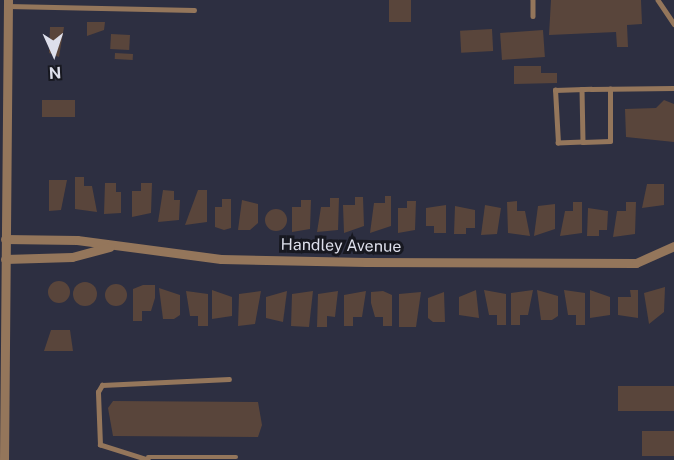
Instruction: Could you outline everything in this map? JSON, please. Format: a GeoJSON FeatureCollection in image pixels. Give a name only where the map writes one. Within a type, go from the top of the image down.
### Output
{"type":"FeatureCollection","features":[{"type":"Feature","properties":{"kind":"street"},"geometry":{"type":"LineString","coordinates":[[4,460],[5,4]]}},
{"type":"Feature","properties":{"kind":"street","name":"Handley Avenue"},"geometry":{"type":"LineString","coordinates":[[5,239],[116,246],[221,258],[636,263],[674,246]]}},
{"type":"Feature","properties":{"kind":"street"},"geometry":{"type":"LineString","coordinates":[[3,254],[72,257],[116,246]]}},
{"type":"Feature","properties":{"kind":"lane"},"geometry":{"type":"LineString","coordinates":[[533,0],[533,16]]}},
{"type":"Feature","properties":{"kind":"lane"},"geometry":{"type":"LineString","coordinates":[[658,0],[674,24]]}},
{"type":"Feature","properties":{"kind":"lane"},"geometry":{"type":"LineString","coordinates":[[5,4],[194,10]]}},
{"type":"Feature","properties":{"kind":"lane"},"geometry":{"type":"LineString","coordinates":[[610,89],[610,141],[583,142],[555,139],[555,90],[582,89],[674,88]]}},
{"type":"Feature","properties":{"kind":"lane"},"geometry":{"type":"LineString","coordinates":[[582,89],[583,142]]}},
{"type":"Feature","properties":{"kind":"lane"},"geometry":{"type":"LineString","coordinates":[[229,379],[102,385],[98,392],[100,445],[148,459],[236,457]]}},
{"type":"Feature","properties":{"kind":"building"},"geometry":{"type":"Polygon","coordinates":[[[389,0],[411,0],[411,22],[389,22],[389,0]]]}},
{"type":"Feature","properties":{"kind":"building"},"geometry":{"type":"Polygon","coordinates":[[[551,0],[641,0],[642,24],[627,25],[628,47],[617,47],[616,32],[549,35],[551,0]]]}},
{"type":"Feature","properties":{"kind":"building"},"geometry":{"type":"Polygon","coordinates":[[[87,22],[105,22],[104,30],[87,36],[87,22]]]}},
{"type":"Feature","properties":{"kind":"building"},"geometry":{"type":"Polygon","coordinates":[[[50,27],[64,27],[59,57],[49,53],[50,27]]]}},
{"type":"Feature","properties":{"kind":"building"},"geometry":{"type":"Polygon","coordinates":[[[492,29],[493,51],[461,53],[460,31],[492,29]]]}},
{"type":"Feature","properties":{"kind":"building"},"geometry":{"type":"Polygon","coordinates":[[[543,30],[545,57],[502,60],[500,33],[543,30]]]}},
{"type":"Feature","properties":{"kind":"building"},"geometry":{"type":"Polygon","coordinates":[[[111,34],[130,35],[129,50],[110,49],[111,34]]]}},
{"type":"Feature","properties":{"kind":"building"},"geometry":{"type":"Polygon","coordinates":[[[115,53],[133,54],[133,60],[115,59],[115,53]]]}},
{"type":"Feature","properties":{"kind":"building"},"geometry":{"type":"Polygon","coordinates":[[[514,66],[541,66],[541,73],[557,73],[557,83],[514,84],[514,66]]]}},
{"type":"Feature","properties":{"kind":"building"},"geometry":{"type":"Polygon","coordinates":[[[42,100],[75,100],[75,117],[42,117],[42,100]]]}},
{"type":"Feature","properties":{"kind":"building"},"geometry":{"type":"Polygon","coordinates":[[[664,100],[674,104],[674,142],[626,137],[625,109],[656,108],[664,100]]]}},
{"type":"Feature","properties":{"kind":"building"},"geometry":{"type":"Polygon","coordinates":[[[75,177],[84,177],[84,186],[92,186],[97,212],[75,209],[75,177]]]}},
{"type":"Feature","properties":{"kind":"building"},"geometry":{"type":"Polygon","coordinates":[[[49,180],[67,180],[61,210],[49,211],[49,180]]]}},
{"type":"Feature","properties":{"kind":"building"},"geometry":{"type":"Polygon","coordinates":[[[105,183],[116,183],[116,192],[121,192],[121,213],[104,214],[105,183]]]}},
{"type":"Feature","properties":{"kind":"building"},"geometry":{"type":"Polygon","coordinates":[[[141,183],[152,183],[151,213],[132,217],[132,191],[141,191],[141,183]]]}},
{"type":"Feature","properties":{"kind":"building"},"geometry":{"type":"Polygon","coordinates":[[[647,184],[664,184],[664,205],[642,208],[647,184]]]}},
{"type":"Feature","properties":{"kind":"building"},"geometry":{"type":"Polygon","coordinates":[[[163,190],[174,191],[174,200],[180,200],[179,220],[158,222],[163,190]]]}},
{"type":"Feature","properties":{"kind":"building"},"geometry":{"type":"Polygon","coordinates":[[[198,190],[207,190],[207,222],[185,225],[198,190]]]}},
{"type":"Feature","properties":{"kind":"building"},"geometry":{"type":"Polygon","coordinates":[[[385,196],[391,196],[391,226],[370,233],[374,203],[385,203],[385,196]]]}},
{"type":"Feature","properties":{"kind":"building"},"geometry":{"type":"Polygon","coordinates":[[[355,197],[363,197],[364,226],[344,233],[343,205],[355,205],[355,197]]]}},
{"type":"Feature","properties":{"kind":"building"},"geometry":{"type":"Polygon","coordinates":[[[330,198],[339,198],[338,230],[317,232],[321,207],[330,207],[330,198]]]}},
{"type":"Feature","properties":{"kind":"building"},"geometry":{"type":"Polygon","coordinates":[[[222,199],[231,199],[231,228],[224,230],[215,227],[215,207],[222,207],[222,199]]]}},
{"type":"Feature","properties":{"kind":"building"},"geometry":{"type":"Polygon","coordinates":[[[242,200],[258,204],[258,223],[250,230],[238,230],[242,200]]]}},
{"type":"Feature","properties":{"kind":"building"},"geometry":{"type":"Polygon","coordinates":[[[301,200],[311,200],[310,229],[292,232],[292,207],[301,207],[301,200]]]}},
{"type":"Feature","properties":{"kind":"building"},"geometry":{"type":"Polygon","coordinates":[[[407,201],[416,201],[415,230],[398,233],[398,208],[407,208],[407,201]]]}},
{"type":"Feature","properties":{"kind":"building"},"geometry":{"type":"Polygon","coordinates":[[[517,201],[517,211],[525,211],[530,236],[508,233],[507,202],[517,201]]]}},
{"type":"Feature","properties":{"kind":"building"},"geometry":{"type":"Polygon","coordinates":[[[573,202],[582,202],[582,233],[560,236],[565,211],[573,211],[573,202]]]}},
{"type":"Feature","properties":{"kind":"building"},"geometry":{"type":"Polygon","coordinates":[[[626,202],[636,202],[635,234],[613,237],[617,211],[626,211],[626,202]]]}},
{"type":"Feature","properties":{"kind":"building"},"geometry":{"type":"Polygon","coordinates":[[[555,204],[555,229],[534,236],[538,206],[555,204]]]}},
{"type":"Feature","properties":{"kind":"building"},"geometry":{"type":"Polygon","coordinates":[[[446,205],[446,233],[434,233],[434,226],[426,226],[426,208],[446,205]]]}},
{"type":"Feature","properties":{"kind":"building"},"geometry":{"type":"Polygon","coordinates":[[[485,205],[501,208],[497,234],[481,235],[485,205]]]}},
{"type":"Feature","properties":{"kind":"building"},"geometry":{"type":"Polygon","coordinates":[[[455,206],[475,210],[475,228],[466,228],[466,234],[454,234],[455,206]]]}},
{"type":"Feature","properties":{"kind":"building"},"geometry":{"type":"Polygon","coordinates":[[[588,208],[608,211],[607,230],[599,230],[599,236],[587,236],[588,208]]]}},
{"type":"Feature","properties":{"kind":"building"},"geometry":{"type":"Polygon","coordinates":[[[276,209],[284,212],[287,220],[284,228],[276,231],[268,228],[265,220],[268,212],[276,209]]]}},
{"type":"Feature","properties":{"kind":"building"},"geometry":{"type":"Polygon","coordinates":[[[59,281],[67,284],[70,292],[67,300],[59,303],[51,300],[48,292],[51,284],[59,281]]]}},
{"type":"Feature","properties":{"kind":"building"},"geometry":{"type":"Polygon","coordinates":[[[85,282],[93,286],[97,294],[93,302],[85,306],[77,302],[73,294],[77,286],[85,282]]]}},
{"type":"Feature","properties":{"kind":"building"},"geometry":{"type":"Polygon","coordinates":[[[116,284],[124,287],[127,295],[124,303],[116,306],[108,303],[105,295],[108,287],[116,284]]]}},
{"type":"Feature","properties":{"kind":"building"},"geometry":{"type":"Polygon","coordinates":[[[143,285],[155,285],[155,298],[151,311],[142,311],[142,321],[133,321],[133,289],[143,285]]]}},
{"type":"Feature","properties":{"kind":"building"},"geometry":{"type":"Polygon","coordinates":[[[665,287],[664,312],[649,324],[644,293],[665,287]]]}},
{"type":"Feature","properties":{"kind":"building"},"geometry":{"type":"Polygon","coordinates":[[[159,288],[180,295],[180,315],[174,319],[163,319],[159,288]]]}},
{"type":"Feature","properties":{"kind":"building"},"geometry":{"type":"Polygon","coordinates":[[[212,290],[232,297],[232,316],[212,319],[212,290]]]}},
{"type":"Feature","properties":{"kind":"building"},"geometry":{"type":"Polygon","coordinates":[[[476,290],[479,318],[459,315],[459,297],[476,290]]]}},
{"type":"Feature","properties":{"kind":"building"},"geometry":{"type":"Polygon","coordinates":[[[484,290],[506,294],[506,325],[497,325],[497,315],[489,315],[484,290]]]}},
{"type":"Feature","properties":{"kind":"building"},"geometry":{"type":"Polygon","coordinates":[[[533,290],[528,315],[520,315],[520,325],[511,325],[511,293],[533,290]]]}},
{"type":"Feature","properties":{"kind":"building"},"geometry":{"type":"Polygon","coordinates":[[[537,290],[558,296],[558,316],[552,320],[541,320],[537,290]]]}},
{"type":"Feature","properties":{"kind":"building"},"geometry":{"type":"Polygon","coordinates":[[[564,290],[585,293],[585,325],[576,325],[576,315],[568,315],[564,290]]]}},
{"type":"Feature","properties":{"kind":"building"},"geometry":{"type":"Polygon","coordinates":[[[590,290],[610,297],[610,315],[590,318],[590,290]]]}},
{"type":"Feature","properties":{"kind":"building"},"geometry":{"type":"Polygon","coordinates":[[[630,290],[638,290],[638,318],[618,315],[618,297],[631,297],[630,290]]]}},
{"type":"Feature","properties":{"kind":"building"},"geometry":{"type":"Polygon","coordinates":[[[186,291],[208,294],[208,326],[198,326],[198,316],[190,316],[186,291]]]}},
{"type":"Feature","properties":{"kind":"building"},"geometry":{"type":"Polygon","coordinates":[[[261,291],[255,324],[238,326],[239,294],[261,291]]]}},
{"type":"Feature","properties":{"kind":"building"},"geometry":{"type":"Polygon","coordinates":[[[287,291],[283,322],[266,318],[266,297],[287,291]]]}},
{"type":"Feature","properties":{"kind":"building"},"geometry":{"type":"Polygon","coordinates":[[[313,291],[309,327],[291,326],[292,294],[313,291]]]}},
{"type":"Feature","properties":{"kind":"building"},"geometry":{"type":"Polygon","coordinates":[[[338,291],[335,317],[327,316],[327,327],[317,327],[318,294],[338,291]]]}},
{"type":"Feature","properties":{"kind":"building"},"geometry":{"type":"Polygon","coordinates":[[[366,291],[362,317],[353,317],[353,326],[344,326],[344,295],[366,291]]]}},
{"type":"Feature","properties":{"kind":"building"},"geometry":{"type":"Polygon","coordinates":[[[383,291],[392,295],[392,326],[383,326],[383,317],[375,317],[371,303],[371,292],[383,291]]]}},
{"type":"Feature","properties":{"kind":"building"},"geometry":{"type":"Polygon","coordinates":[[[421,292],[416,327],[399,327],[399,294],[421,292]]]}},
{"type":"Feature","properties":{"kind":"building"},"geometry":{"type":"Polygon","coordinates":[[[444,292],[445,322],[433,322],[428,318],[428,298],[444,292]]]}},
{"type":"Feature","properties":{"kind":"building"},"geometry":{"type":"Polygon","coordinates":[[[51,330],[70,330],[73,351],[44,351],[51,330]]]}},
{"type":"Feature","properties":{"kind":"building"},"geometry":{"type":"Polygon","coordinates":[[[618,386],[674,386],[674,411],[618,411],[618,386]]]}},
{"type":"Feature","properties":{"kind":"building"},"geometry":{"type":"Polygon","coordinates":[[[113,401],[258,402],[262,425],[258,437],[113,436],[108,408],[113,401]]]}},
{"type":"Feature","properties":{"kind":"building"},"geometry":{"type":"Polygon","coordinates":[[[642,431],[674,431],[674,456],[642,456],[642,431]]]}}]}
